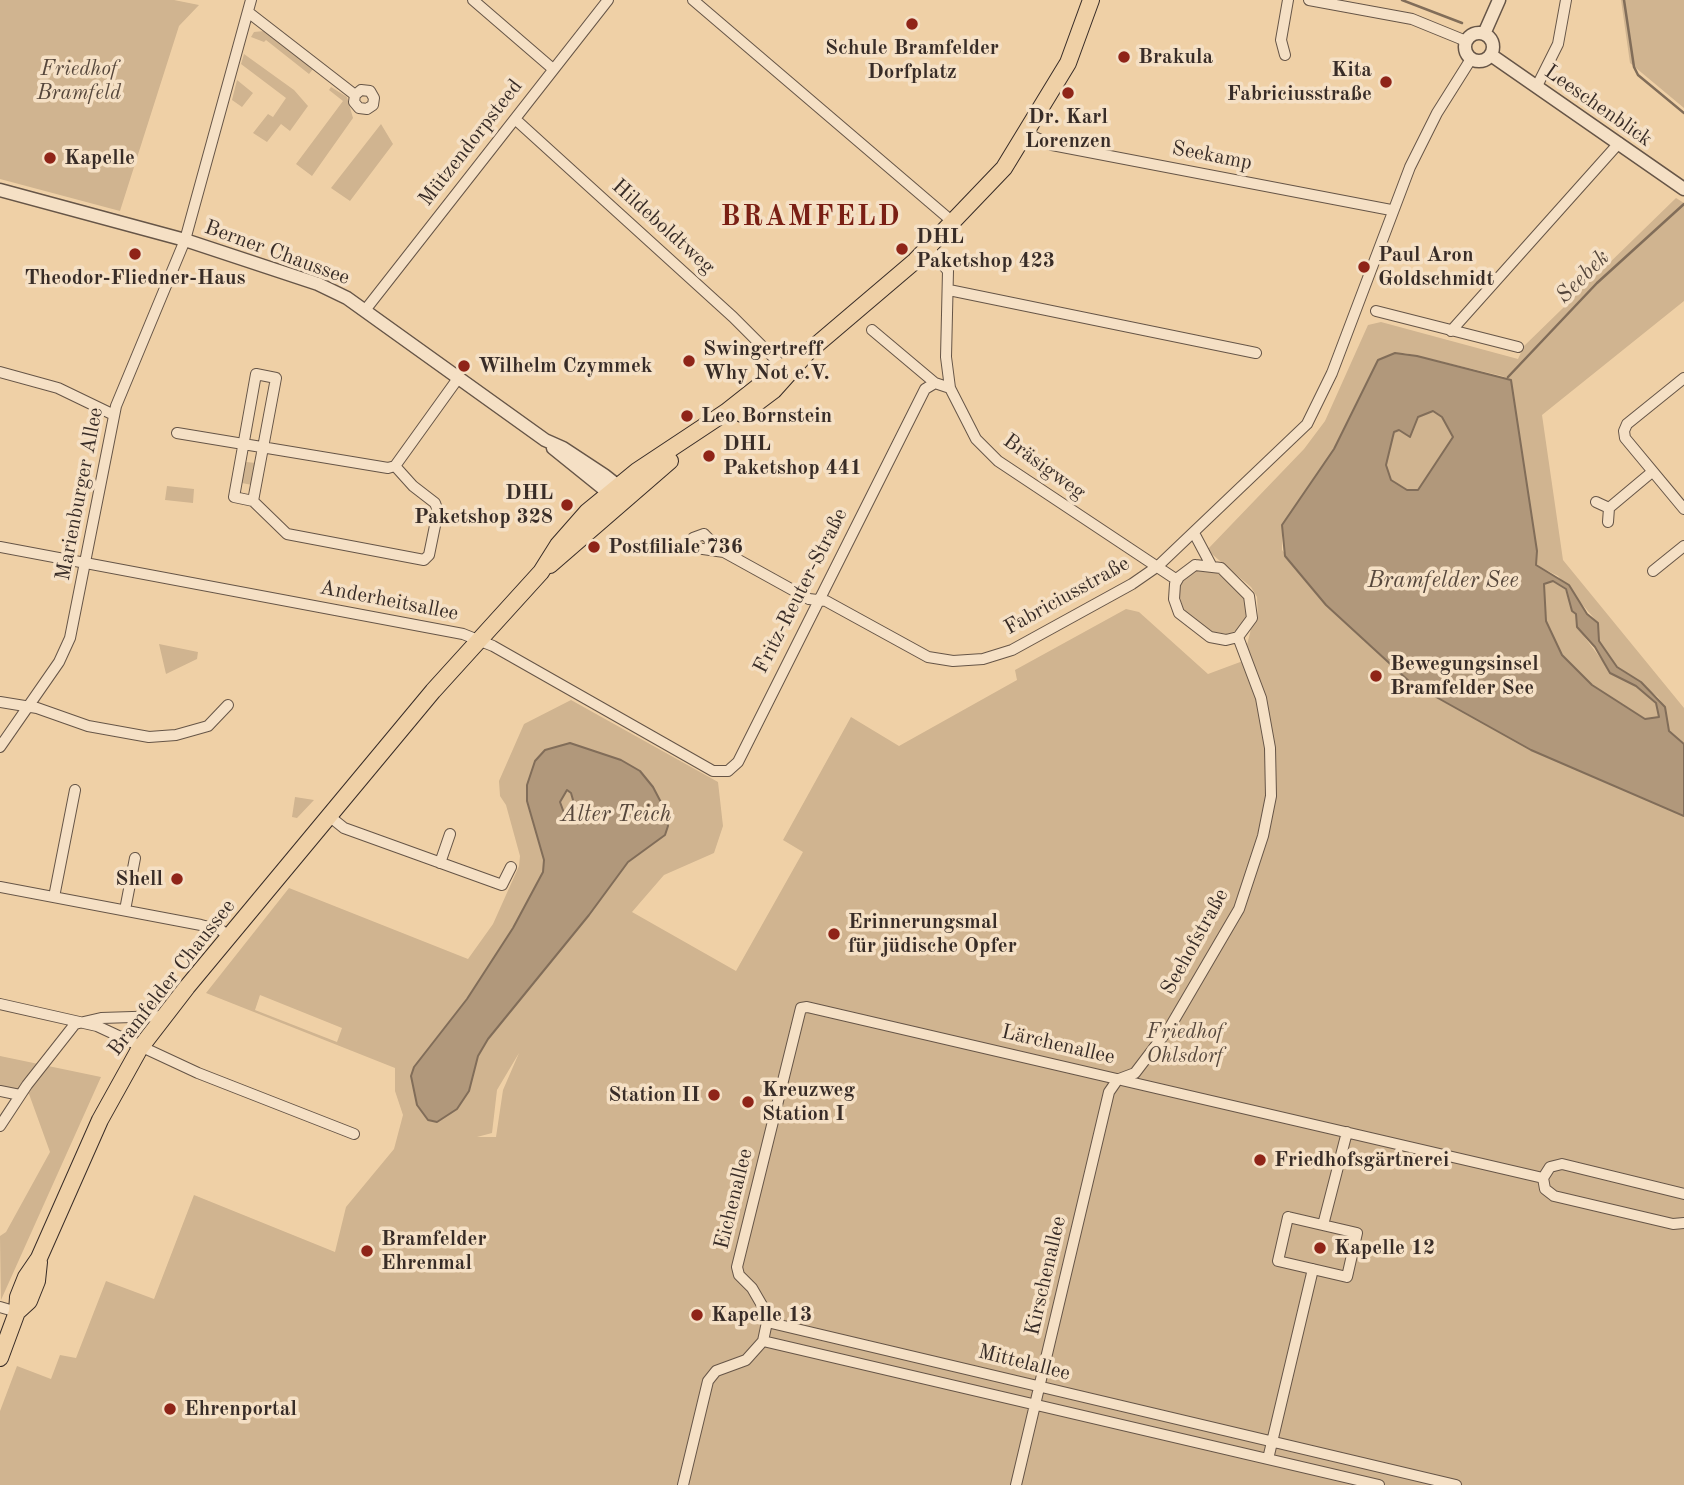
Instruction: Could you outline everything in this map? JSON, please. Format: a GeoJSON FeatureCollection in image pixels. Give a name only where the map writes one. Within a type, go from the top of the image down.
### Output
{"type":"FeatureCollection","features":[{"type":"Feature","properties":{"kind":"main road","name":"Bramfelder Chaussee"},"geometry":{"type":"LineString","coordinates":[[616,494],[767,395],[808,352],[929,248],[954,223],[1004,168],[1028,134],[1068,63],[1091,0]]}},
{"type":"Feature","properties":{"kind":"main road","name":"Bramfelder Chaussee"},"geometry":{"type":"LineString","coordinates":[[0,1359],[17,1312],[29,1301],[37,1281],[39,1258],[100,1119],[140,1048],[164,1016],[479,640],[541,572],[566,553],[616,494],[808,352]]}},
{"type":"Feature","properties":{"kind":"street","name":"Marienburger Allee"},"geometry":{"type":"LineString","coordinates":[[0,747],[65,650],[86,563],[114,415],[186,240],[251,0]]}},
{"type":"Feature","properties":{"kind":"street"},"geometry":{"type":"LineString","coordinates":[[473,0],[553,69]]}},
{"type":"Feature","properties":{"kind":"street","name":"Mützendorpsteed"},"geometry":{"type":"LineString","coordinates":[[366,309],[608,0]]}},
{"type":"Feature","properties":{"kind":"street"},"geometry":{"type":"LineString","coordinates":[[693,0],[954,223]]}},
{"type":"Feature","properties":{"kind":"street"},"geometry":{"type":"LineString","coordinates":[[1285,55],[1281,40],[1288,0]]}},
{"type":"Feature","properties":{"kind":"street"},"geometry":{"type":"LineString","coordinates":[[1309,0],[1412,19],[1466,41]]}},
{"type":"Feature","properties":{"kind":"street"},"geometry":{"type":"LineString","coordinates":[[1484,34],[1499,0]]}},
{"type":"Feature","properties":{"kind":"street"},"geometry":{"type":"LineString","coordinates":[[1537,86],[1558,44],[1566,0]]}},
{"type":"Feature","properties":{"kind":"street"},"geometry":{"type":"LineString","coordinates":[[248,12],[355,95]]}},
{"type":"Feature","properties":{"kind":"street"},"geometry":{"type":"LineString","coordinates":[[1476,33],[1484,34],[1492,43],[1491,55],[1484,61],[1471,59],[1465,51],[1466,41],[1476,33]]}},
{"type":"Feature","properties":{"kind":"street","name":"Leeschenblick"},"geometry":{"type":"LineString","coordinates":[[1491,55],[1684,189]]}},
{"type":"Feature","properties":{"kind":"street"},"geometry":{"type":"LineString","coordinates":[[1391,210],[1437,113],[1471,59]]}},
{"type":"Feature","properties":{"kind":"street","name":"Hildeboldtweg"},"geometry":{"type":"LineString","coordinates":[[514,119],[733,317],[783,368]]}},
{"type":"Feature","properties":{"kind":"street","name":"Seekamp"},"geometry":{"type":"LineString","coordinates":[[1028,134],[1052,145],[1391,210]]}},
{"type":"Feature","properties":{"kind":"street"},"geometry":{"type":"LineString","coordinates":[[1451,331],[1619,144]]}},
{"type":"Feature","properties":{"kind":"street","name":"Berner Chaussee"},"geometry":{"type":"LineString","coordinates":[[0,190],[186,240],[318,284],[366,309],[545,440],[563,448],[616,494]]}},
{"type":"Feature","properties":{"kind":"street","name":"Fabriciusstraße"},"geometry":{"type":"LineString","coordinates":[[724,552],[809,599],[826,601],[928,657],[953,661],[983,659],[1012,650],[1158,566],[1307,424],[1344,341],[1391,210]]}},
{"type":"Feature","properties":{"kind":"street","name":"Bräsigweg"},"geometry":{"type":"LineString","coordinates":[[929,248],[948,271],[946,358],[950,388],[976,439],[998,461],[1177,580]]}},
{"type":"Feature","properties":{"kind":"street"},"geometry":{"type":"LineString","coordinates":[[949,290],[1256,353]]}},
{"type":"Feature","properties":{"kind":"street"},"geometry":{"type":"LineString","coordinates":[[1376,311],[1518,347]]}},
{"type":"Feature","properties":{"kind":"street"},"geometry":{"type":"LineString","coordinates":[[872,330],[935,383],[950,388]]}},
{"type":"Feature","properties":{"kind":"street"},"geometry":{"type":"LineString","coordinates":[[0,372],[58,388],[114,415]]}},
{"type":"Feature","properties":{"kind":"street"},"geometry":{"type":"LineString","coordinates":[[253,501],[276,378],[256,374],[234,497],[253,501],[287,534],[424,560],[429,555],[438,511],[435,503],[412,486],[395,466]]}},
{"type":"Feature","properties":{"kind":"street"},"geometry":{"type":"LineString","coordinates":[[177,433],[388,468],[395,466],[459,377]]}},
{"type":"Feature","properties":{"kind":"street"},"geometry":{"type":"LineString","coordinates":[[1684,378],[1627,424],[1624,430],[1625,438],[1684,509]]}},
{"type":"Feature","properties":{"kind":"street","name":"Fritz-Reuter-Straße"},"geometry":{"type":"LineString","coordinates":[[738,762],[925,389],[935,383]]}},
{"type":"Feature","properties":{"kind":"street"},"geometry":{"type":"LineString","coordinates":[[1608,523],[1609,508],[1652,472]]}},
{"type":"Feature","properties":{"kind":"street"},"geometry":{"type":"LineString","coordinates":[[1596,502],[1609,508]]}},
{"type":"Feature","properties":{"kind":"street"},"geometry":{"type":"LineString","coordinates":[[1194,533],[1211,565],[1233,578],[1251,602],[1251,620],[1238,637],[1226,640],[1210,638],[1183,617],[1174,599],[1177,580],[1192,567],[1211,565]]}},
{"type":"Feature","properties":{"kind":"street"},"geometry":{"type":"LineString","coordinates":[[1653,571],[1684,546]]}},
{"type":"Feature","properties":{"kind":"street","name":"Anderheitsallee"},"geometry":{"type":"LineString","coordinates":[[0,547],[463,634],[479,640],[713,771],[728,771],[738,762]]}},
{"type":"Feature","properties":{"kind":"street","name":"Seehofstraße"},"geometry":{"type":"LineString","coordinates":[[1118,1079],[1135,1073],[1170,1027],[1239,909],[1263,836],[1271,796],[1270,748],[1261,698],[1238,637]]}},
{"type":"Feature","properties":{"kind":"street"},"geometry":{"type":"LineString","coordinates":[[0,702],[29,706],[81,725],[157,737],[208,726],[228,705]]}},
{"type":"Feature","properties":{"kind":"street"},"geometry":{"type":"LineString","coordinates":[[54,897],[75,790]]}},
{"type":"Feature","properties":{"kind":"street"},"geometry":{"type":"LineString","coordinates":[[330,816],[344,828],[502,885],[511,867]]}},
{"type":"Feature","properties":{"kind":"street"},"geometry":{"type":"LineString","coordinates":[[440,863],[450,834]]}},
{"type":"Feature","properties":{"kind":"street"},"geometry":{"type":"LineString","coordinates":[[125,910],[135,858]]}},
{"type":"Feature","properties":{"kind":"street"},"geometry":{"type":"LineString","coordinates":[[0,887],[201,925],[221,930],[229,937]]}},
{"type":"Feature","properties":{"kind":"street"},"geometry":{"type":"LineString","coordinates":[[0,1004],[81,1021],[140,1048],[354,1134]]}},
{"type":"Feature","properties":{"kind":"street","name":"Lärchenallee"},"geometry":{"type":"LineString","coordinates":[[801,1008],[807,1007],[1543,1178],[1545,1189],[1554,1196],[1672,1224],[1684,1223]]}},
{"type":"Feature","properties":{"kind":"street","name":"Eichenallee"},"geometry":{"type":"LineString","coordinates":[[767,1322],[761,1302],[738,1275],[737,1267],[801,1008]]}},
{"type":"Feature","properties":{"kind":"street"},"geometry":{"type":"LineString","coordinates":[[0,1126],[69,1028],[81,1021],[164,1016]]}},
{"type":"Feature","properties":{"kind":"street","name":"Kirschenallee"},"geometry":{"type":"LineString","coordinates":[[1016,1485],[1109,1092],[1118,1079]]}},
{"type":"Feature","properties":{"kind":"street"},"geometry":{"type":"LineString","coordinates":[[0,1091],[20,1095]]}},
{"type":"Feature","properties":{"kind":"street"},"geometry":{"type":"LineString","coordinates":[[1323,1225],[1347,1132]]}},
{"type":"Feature","properties":{"kind":"street"},"geometry":{"type":"LineString","coordinates":[[1543,1178],[1550,1167],[1562,1164],[1684,1194]]}},
{"type":"Feature","properties":{"kind":"street"},"geometry":{"type":"LineString","coordinates":[[1288,1217],[1357,1233],[1347,1277],[1313,1269],[1278,1261],[1288,1217]]}},
{"type":"Feature","properties":{"kind":"street"},"geometry":{"type":"LineString","coordinates":[[1268,1459],[1313,1269]]}},
{"type":"Feature","properties":{"kind":"street"},"geometry":{"type":"LineString","coordinates":[[0,1307],[17,1312]]}},
{"type":"Feature","properties":{"kind":"street"},"geometry":{"type":"LineString","coordinates":[[683,1485],[708,1381],[716,1371],[746,1360],[763,1341],[767,1322]]}},
{"type":"Feature","properties":{"kind":"street","name":"Mittelallee"},"geometry":{"type":"LineString","coordinates":[[767,1322],[1456,1485]]}},
{"type":"Feature","properties":{"kind":"street","name":"Mittelallee"},"geometry":{"type":"LineString","coordinates":[[763,1341],[1379,1485]]}},
{"type":"Feature","properties":{"kind":"green space","name":"Friedhof Bramfeld"},"geometry":{"type":"Polygon","coordinates":[[[0,0],[174,0],[199,5],[179,26],[120,211],[0,179],[0,0]]]}},
{"type":"Feature","properties":{"kind":"green space"},"geometry":{"type":"Polygon","coordinates":[[[1621,0],[1684,0],[1684,108],[1630,63],[1621,0]]]}},
{"type":"Feature","properties":{"kind":"green space"},"geometry":{"type":"Polygon","coordinates":[[[264,31],[313,69],[309,74],[266,40],[264,42],[251,37],[254,32],[264,31]]]}},
{"type":"Feature","properties":{"kind":"green space"},"geometry":{"type":"Polygon","coordinates":[[[244,54],[294,90],[308,106],[290,131],[281,124],[267,142],[253,133],[268,114],[273,117],[286,98],[241,64],[244,54]]]}},
{"type":"Feature","properties":{"kind":"green space"},"geometry":{"type":"Polygon","coordinates":[[[237,80],[253,93],[242,107],[232,100],[237,80]]]}},
{"type":"Feature","properties":{"kind":"green space"},"geometry":{"type":"Polygon","coordinates":[[[331,87],[347,97],[353,118],[312,176],[296,164],[343,101],[329,90],[331,87]]]}},
{"type":"Feature","properties":{"kind":"green space"},"geometry":{"type":"Polygon","coordinates":[[[381,124],[393,144],[350,201],[331,188],[381,124]]]}},
{"type":"Feature","properties":{"kind":"green space","name":"Friedhof Ohlsdorf"},"geometry":{"type":"Polygon","coordinates":[[[1676,198],[1684,203],[1684,301],[1542,415],[1563,560],[1684,708],[1684,744],[1669,731],[1665,707],[1658,697],[1617,667],[1599,641],[1598,623],[1558,576],[1536,565],[1537,551],[1511,380],[1405,353],[1386,356],[1334,449],[1308,486],[1282,537],[1282,550],[1326,605],[1411,683],[1531,750],[1684,816],[1684,1485],[0,1485],[0,1411],[17,1366],[51,1379],[60,1355],[76,1358],[106,1281],[154,1299],[194,1195],[335,1252],[346,1207],[394,1149],[403,1115],[395,1091],[395,1068],[206,993],[289,888],[468,959],[493,924],[519,866],[520,856],[506,805],[500,796],[499,781],[524,724],[571,700],[718,782],[723,826],[714,853],[664,875],[632,912],[736,971],[803,852],[783,840],[851,717],[899,746],[1017,680],[1015,670],[1126,609],[1139,612],[1208,674],[1251,658],[1247,645],[1251,629],[1258,619],[1257,597],[1251,587],[1207,550],[1304,449],[1325,421],[1368,325],[1381,322],[1518,359],[1524,346],[1676,198]],[[260,995],[255,1010],[337,1042],[342,1028],[260,995]],[[519,1053],[497,1090],[492,1133],[477,1137],[496,1137],[503,1090],[519,1053]]]}},
{"type":"Feature","properties":{"kind":"green space"},"geometry":{"type":"Polygon","coordinates":[[[1433,411],[1442,417],[1453,437],[1418,491],[1407,490],[1391,480],[1386,465],[1394,432],[1399,430],[1410,437],[1418,417],[1433,411]]]}},
{"type":"Feature","properties":{"kind":"green space"},"geometry":{"type":"Polygon","coordinates":[[[246,462],[256,463],[252,485],[242,483],[246,462]]]}},
{"type":"Feature","properties":{"kind":"green space"},"geometry":{"type":"Polygon","coordinates":[[[167,486],[194,489],[193,503],[165,500],[167,486]]]}},
{"type":"Feature","properties":{"kind":"green space"},"geometry":{"type":"Polygon","coordinates":[[[1195,570],[1213,570],[1243,593],[1248,612],[1243,624],[1236,631],[1227,634],[1209,631],[1183,610],[1178,589],[1182,579],[1195,570]]]}},
{"type":"Feature","properties":{"kind":"green space"},"geometry":{"type":"Polygon","coordinates":[[[1553,581],[1565,589],[1572,611],[1576,614],[1577,627],[1613,675],[1636,686],[1656,703],[1660,717],[1646,719],[1592,685],[1562,655],[1546,621],[1544,584],[1553,581]]]}},
{"type":"Feature","properties":{"kind":"green space"},"geometry":{"type":"Polygon","coordinates":[[[159,644],[198,652],[197,659],[166,674],[159,644]]]}},
{"type":"Feature","properties":{"kind":"green space"},"geometry":{"type":"Polygon","coordinates":[[[295,797],[314,800],[297,818],[292,817],[295,797]]]}},
{"type":"Feature","properties":{"kind":"green space"},"geometry":{"type":"Polygon","coordinates":[[[0,1056],[101,1077],[1,1300],[0,1236],[6,1232],[50,1152],[29,1094],[0,1088],[0,1056]]]}},
{"type":"Feature","properties":{"kind":"water","name":"Bramfelder See"},"geometry":{"type":"Polygon","coordinates":[[[1395,353],[1417,356],[1511,380],[1537,551],[1536,565],[1569,585],[1587,614],[1598,623],[1599,641],[1617,667],[1641,682],[1665,707],[1669,731],[1684,744],[1684,816],[1531,750],[1411,683],[1326,605],[1285,556],[1282,525],[1334,449],[1378,360],[1395,353]],[[1433,411],[1418,417],[1410,437],[1399,430],[1394,432],[1386,465],[1391,480],[1407,490],[1418,490],[1453,437],[1442,417],[1433,411]],[[1553,581],[1544,584],[1546,621],[1562,655],[1592,685],[1645,719],[1659,717],[1656,703],[1636,686],[1610,673],[1595,647],[1577,627],[1576,614],[1572,611],[1566,589],[1553,581]]]}},
{"type":"Feature","properties":{"kind":"water","name":"Alter Teich"},"geometry":{"type":"Polygon","coordinates":[[[570,743],[621,760],[640,771],[653,787],[665,810],[668,826],[665,835],[628,862],[589,915],[488,1039],[478,1056],[469,1091],[457,1109],[437,1122],[428,1120],[417,1105],[411,1076],[414,1067],[467,999],[513,928],[543,872],[544,860],[527,801],[527,785],[535,761],[545,750],[570,743]],[[567,790],[560,802],[564,813],[570,811],[573,800],[567,790]]]}},
{"type":"Feature","properties":{"kind":"waterway"},"geometry":{"type":"LineString","coordinates":[[1402,0],[1462,23]]}},
{"type":"Feature","properties":{"kind":"waterway"},"geometry":{"type":"LineString","coordinates":[[1624,0],[1634,67],[1638,75],[1684,113]]}},
{"type":"Feature","properties":{"kind":"waterway","name":"Seebek"},"geometry":{"type":"LineString","coordinates":[[1508,377],[1597,283],[1684,204]]}},
{"type":"Feature","properties":{"kind":"place","name":"Schule Bramfelder Dorfplatz"},"geometry":{"type":"Point","coordinates":[912,24]}},
{"type":"Feature","properties":{"kind":"place","name":"Brakula"},"geometry":{"type":"Point","coordinates":[1124,57]}},
{"type":"Feature","properties":{"kind":"place","name":"Kita Fabriciusstraße"},"geometry":{"type":"Point","coordinates":[1386,82]}},
{"type":"Feature","properties":{"kind":"place","name":"Dr. Karl Lorenzen"},"geometry":{"type":"Point","coordinates":[1068,93]}},
{"type":"Feature","properties":{"kind":"place","name":"Kapelle"},"geometry":{"type":"Point","coordinates":[50,158]}},
{"type":"Feature","properties":{"kind":"place","name":"DHL Paketshop 423"},"geometry":{"type":"Point","coordinates":[902,249]}},
{"type":"Feature","properties":{"kind":"place","name":"Theodor-Fliedner-Haus"},"geometry":{"type":"Point","coordinates":[135,254]}},
{"type":"Feature","properties":{"kind":"place","name":"Paul Aron Goldschmidt"},"geometry":{"type":"Point","coordinates":[1364,267]}},
{"type":"Feature","properties":{"kind":"place","name":"Swingertreff Why Not e.V."},"geometry":{"type":"Point","coordinates":[689,361]}},
{"type":"Feature","properties":{"kind":"place","name":"Wilhelm Czymmek"},"geometry":{"type":"Point","coordinates":[464,366]}},
{"type":"Feature","properties":{"kind":"place","name":"Leo Bornstein"},"geometry":{"type":"Point","coordinates":[687,416]}},
{"type":"Feature","properties":{"kind":"place","name":"DHL Paketshop 441"},"geometry":{"type":"Point","coordinates":[709,456]}},
{"type":"Feature","properties":{"kind":"place","name":"DHL Paketshop 328"},"geometry":{"type":"Point","coordinates":[567,505]}},
{"type":"Feature","properties":{"kind":"place","name":"Postfiliale 736"},"geometry":{"type":"Point","coordinates":[594,547]}},
{"type":"Feature","properties":{"kind":"place","name":"Bewegungsinsel Bramfelder See"},"geometry":{"type":"Point","coordinates":[1376,676]}},
{"type":"Feature","properties":{"kind":"place","name":"Shell"},"geometry":{"type":"Point","coordinates":[177,879]}},
{"type":"Feature","properties":{"kind":"place","name":"Erinnerungsmal für jüdische Opfer"},"geometry":{"type":"Point","coordinates":[834,934]}},
{"type":"Feature","properties":{"kind":"place","name":"Station II"},"geometry":{"type":"Point","coordinates":[714,1095]}},
{"type":"Feature","properties":{"kind":"place","name":"Kreuzweg Station I"},"geometry":{"type":"Point","coordinates":[748,1102]}},
{"type":"Feature","properties":{"kind":"place","name":"Friedhofsgärtnerei"},"geometry":{"type":"Point","coordinates":[1260,1160]}},
{"type":"Feature","properties":{"kind":"place","name":"Kapelle 12"},"geometry":{"type":"Point","coordinates":[1320,1248]}},
{"type":"Feature","properties":{"kind":"place","name":"Bramfelder Ehrenmal"},"geometry":{"type":"Point","coordinates":[367,1251]}},
{"type":"Feature","properties":{"kind":"place","name":"Kapelle 13"},"geometry":{"type":"Point","coordinates":[697,1315]}},
{"type":"Feature","properties":{"kind":"place","name":"Ehrenportal"},"geometry":{"type":"Point","coordinates":[170,1409]}},
{"type":"Feature","properties":{"kind":"district","name":"BRAMFELD"},"geometry":{"type":"Point","coordinates":[811,218]}}]}
